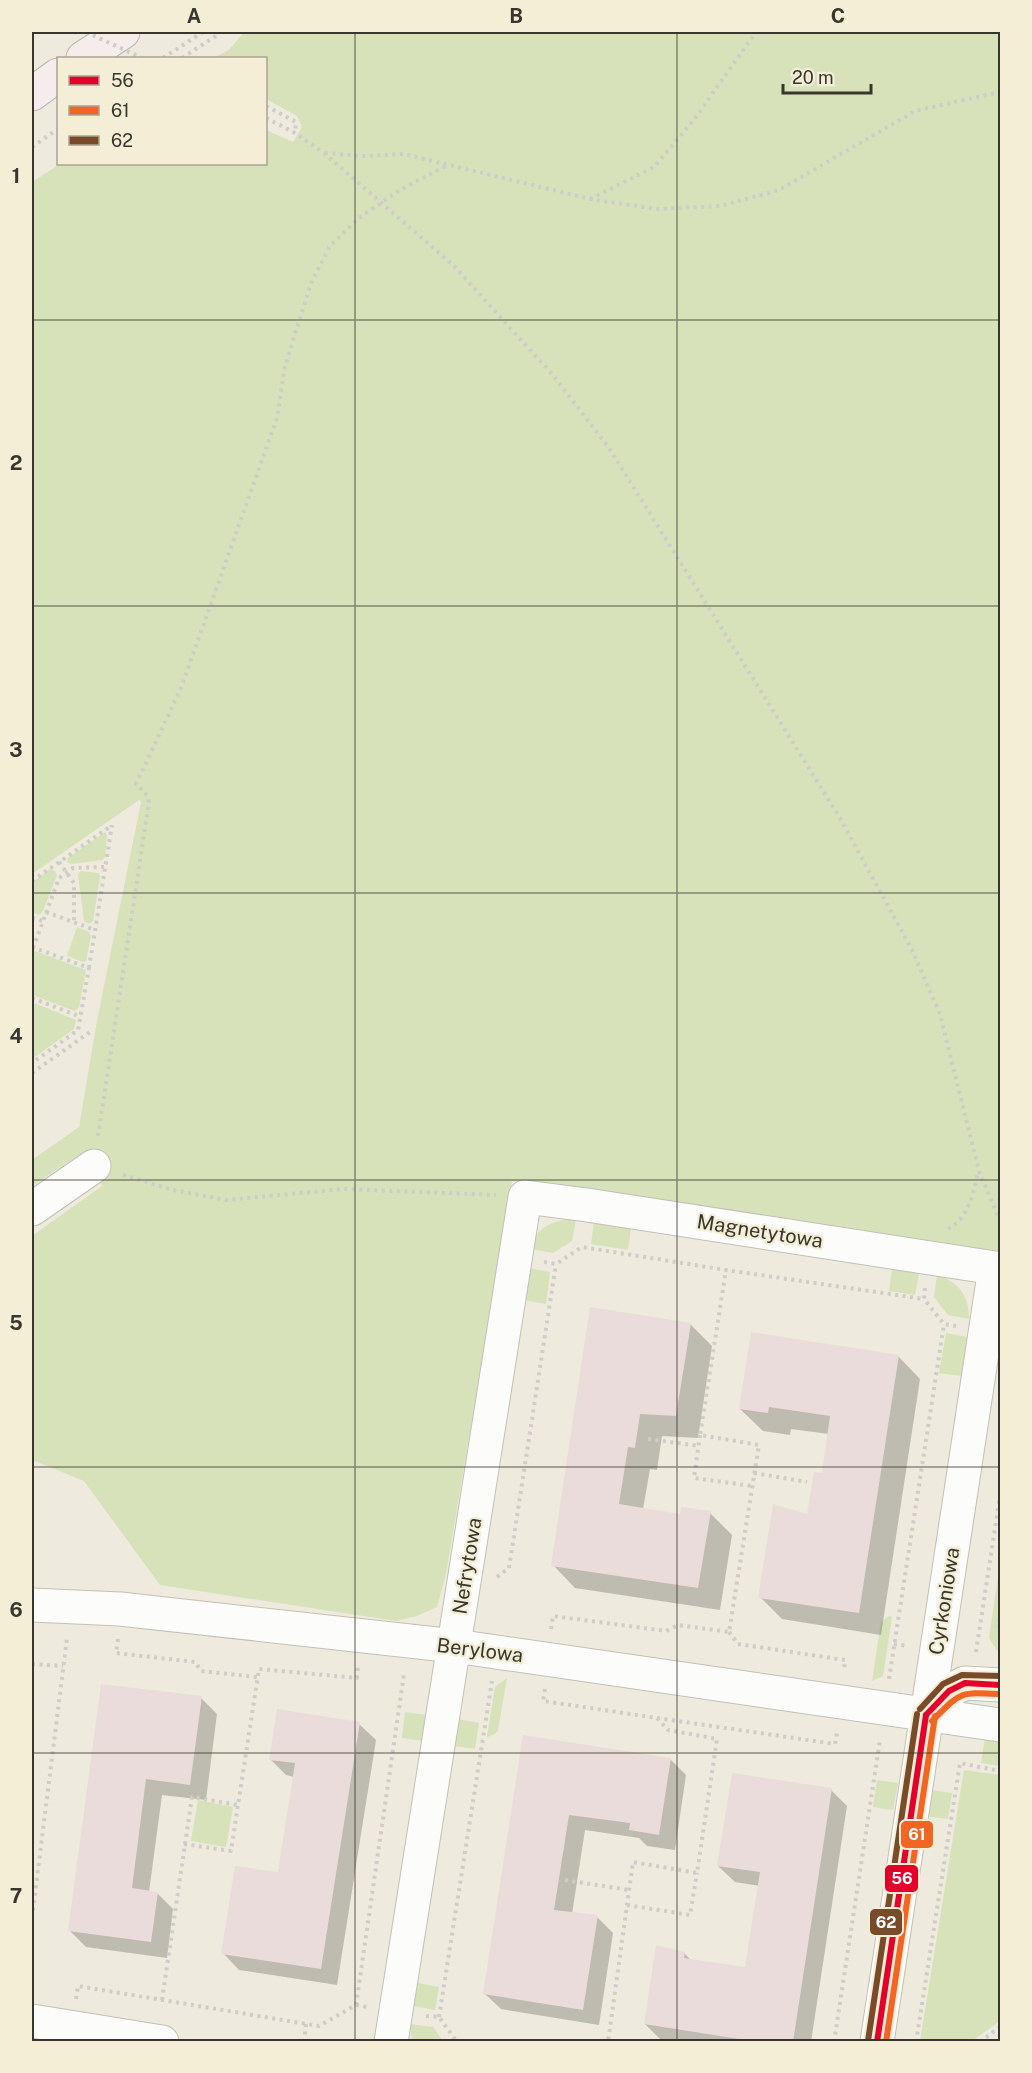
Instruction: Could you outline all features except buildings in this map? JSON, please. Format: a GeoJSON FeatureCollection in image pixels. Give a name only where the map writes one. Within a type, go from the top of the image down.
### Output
{"type":"FeatureCollection","features":[{"type":"Feature","properties":{"kind":"main road"},"geometry":{"type":"LineString","coordinates":[[85,57],[123,32]]}},
{"type":"Feature","properties":{"kind":"main road"},"geometry":{"type":"LineString","coordinates":[[32,94],[57,76]]}},
{"type":"Feature","properties":{"kind":"street"},"geometry":{"type":"LineString","coordinates":[[32,1209],[93,1166]]}},
{"type":"Feature","properties":{"kind":"street","name":"Magnetytowa"},"geometry":{"type":"LineString","coordinates":[[525,1197],[995,1268]]}},
{"type":"Feature","properties":{"kind":"street","name":"Nefrytowa"},"geometry":{"type":"LineString","coordinates":[[391,2042],[525,1197]]}},
{"type":"Feature","properties":{"kind":"street","name":"Cyrkoniowa"},"geometry":{"type":"LineString","coordinates":[[877,2042],[995,1268]]}},
{"type":"Feature","properties":{"kind":"street","name":"Berylowa"},"geometry":{"type":"LineString","coordinates":[[32,1612],[120,1609],[455,1646],[1000,1725]]}},
{"type":"Feature","properties":{"kind":"street"},"geometry":{"type":"LineString","coordinates":[[926,1715],[949,1691],[965,1683],[1000,1685]]}},
{"type":"Feature","properties":{"kind":"street"},"geometry":{"type":"LineString","coordinates":[[32,2021],[162,2042]]}},
{"type":"Feature","properties":{"kind":"path"},"geometry":{"type":"LineString","coordinates":[[86,32],[140,57]]}},
{"type":"Feature","properties":{"kind":"path"},"geometry":{"type":"LineString","coordinates":[[165,57],[203,32]]}},
{"type":"Feature","properties":{"kind":"path"},"geometry":{"type":"LineString","coordinates":[[186,57],[219,34],[217,32]]}},
{"type":"Feature","properties":{"kind":"path"},"geometry":{"type":"LineString","coordinates":[[590,200],[654,167],[693,121],[756,32]]}},
{"type":"Feature","properties":{"kind":"path"},"geometry":{"type":"LineString","coordinates":[[324,153],[362,156],[404,154],[590,200],[657,209],[720,206],[779,190],[915,111],[1000,92]]}},
{"type":"Feature","properties":{"kind":"path"},"geometry":{"type":"LineString","coordinates":[[267,107],[296,122],[295,133]]}},
{"type":"Feature","properties":{"kind":"path"},"geometry":{"type":"LineString","coordinates":[[267,119],[295,133],[324,153],[454,266],[552,374],[609,448],[840,818],[912,950],[940,1014],[979,1171],[1000,1221]]}},
{"type":"Feature","properties":{"kind":"path"},"geometry":{"type":"LineString","coordinates":[[32,147],[57,130]]}},
{"type":"Feature","properties":{"kind":"path"},"geometry":{"type":"LineString","coordinates":[[446,166],[381,202],[359,218],[330,246],[310,283],[285,366],[277,418],[181,688],[136,784],[144,792],[149,802],[93,1166],[173,1190],[226,1200],[343,1189],[461,1192],[525,1197]]}},
{"type":"Feature","properties":{"kind":"path"},"geometry":{"type":"LineString","coordinates":[[32,881],[112,825],[78,1030],[32,1063]]}},
{"type":"Feature","properties":{"kind":"path"},"geometry":{"type":"LineString","coordinates":[[58,862],[74,883],[74,922]]}},
{"type":"Feature","properties":{"kind":"path"},"geometry":{"type":"LineString","coordinates":[[89,968],[32,947],[59,878],[73,868],[105,867]]}},
{"type":"Feature","properties":{"kind":"path"},"geometry":{"type":"LineString","coordinates":[[46,912],[95,930]]}},
{"type":"Feature","properties":{"kind":"path"},"geometry":{"type":"LineString","coordinates":[[32,918],[43,921]]}},
{"type":"Feature","properties":{"kind":"path"},"geometry":{"type":"LineString","coordinates":[[32,998],[81,1017]]}},
{"type":"Feature","properties":{"kind":"path"},"geometry":{"type":"LineString","coordinates":[[32,1073],[90,1032]]}},
{"type":"Feature","properties":{"kind":"path"},"geometry":{"type":"LineString","coordinates":[[944,1231],[952,1227],[965,1211],[974,1192],[979,1171]]}},
{"type":"Feature","properties":{"kind":"path"},"geometry":{"type":"LineString","coordinates":[[537,1261],[556,1264],[582,1247],[924,1299],[944,1324],[960,1327]]}},
{"type":"Feature","properties":{"kind":"path"},"geometry":{"type":"LineString","coordinates":[[490,1582],[509,1568],[556,1264]]}},
{"type":"Feature","properties":{"kind":"path"},"geometry":{"type":"LineString","coordinates":[[726,1270],[694,1478],[752,1486]]}},
{"type":"Feature","properties":{"kind":"path"},"geometry":{"type":"LineString","coordinates":[[924,1299],[926,1281]]}},
{"type":"Feature","properties":{"kind":"path"},"geometry":{"type":"LineString","coordinates":[[888,1685],[944,1324]]}},
{"type":"Feature","properties":{"kind":"path"},"geometry":{"type":"LineString","coordinates":[[700,1436],[759,1445],[729,1632]]}},
{"type":"Feature","properties":{"kind":"path"},"geometry":{"type":"LineString","coordinates":[[648,1439],[699,1446]]}},
{"type":"Feature","properties":{"kind":"path"},"geometry":{"type":"LineString","coordinates":[[754,1473],[807,1482]]}},
{"type":"Feature","properties":{"kind":"path"},"geometry":{"type":"LineString","coordinates":[[975,1657],[1000,1496]]}},
{"type":"Feature","properties":{"kind":"path"},"geometry":{"type":"LineString","coordinates":[[550,1636],[553,1616],[666,1631],[678,1625],[729,1632],[738,1644],[845,1660],[844,1677]]}},
{"type":"Feature","properties":{"kind":"path"},"geometry":{"type":"LineString","coordinates":[[1000,1618],[1000,1633]]}},
{"type":"Feature","properties":{"kind":"path"},"geometry":{"type":"LineString","coordinates":[[32,1918],[66,1638],[75,1634]]}},
{"type":"Feature","properties":{"kind":"path"},"geometry":{"type":"LineString","coordinates":[[118,1634],[116,1653],[195,1662],[201,1671],[257,1677]]}},
{"type":"Feature","properties":{"kind":"path"},"geometry":{"type":"LineString","coordinates":[[184,1844],[231,1851],[259,1670],[357,1678],[358,1658]]}},
{"type":"Feature","properties":{"kind":"path"},"geometry":{"type":"LineString","coordinates":[[32,1664],[63,1666]]}},
{"type":"Feature","properties":{"kind":"path"},"geometry":{"type":"LineString","coordinates":[[356,2005],[404,1674],[398,1668]]}},
{"type":"Feature","properties":{"kind":"path"},"geometry":{"type":"LineString","coordinates":[[844,1670],[851,1675]]}},
{"type":"Feature","properties":{"kind":"path"},"geometry":{"type":"LineString","coordinates":[[457,2042],[439,2017],[493,1676]]}},
{"type":"Feature","properties":{"kind":"path"},"geometry":{"type":"LineString","coordinates":[[546,1681],[543,1701],[835,1744],[839,1722]]}},
{"type":"Feature","properties":{"kind":"path"},"geometry":{"type":"LineString","coordinates":[[627,1905],[690,1914],[697,1874],[717,1739],[668,1730],[657,1718]]}},
{"type":"Feature","properties":{"kind":"path"},"geometry":{"type":"LineString","coordinates":[[834,2042],[881,1740],[877,1733]]}},
{"type":"Feature","properties":{"kind":"path"},"geometry":{"type":"LineString","coordinates":[[916,2042],[960,1763],[1000,1771]]}},
{"type":"Feature","properties":{"kind":"path"},"geometry":{"type":"LineString","coordinates":[[162,2000],[192,1797],[237,1805]]}},
{"type":"Feature","properties":{"kind":"path"},"geometry":{"type":"LineString","coordinates":[[608,2042],[633,1862],[697,1874]]}},
{"type":"Feature","properties":{"kind":"path"},"geometry":{"type":"LineString","coordinates":[[564,1880],[629,1890]]}},
{"type":"Feature","properties":{"kind":"path"},"geometry":{"type":"LineString","coordinates":[[74,2007],[78,1986],[319,2026],[356,2005],[368,2007]]}},
{"type":"Feature","properties":{"kind":"path"},"geometry":{"type":"LineString","coordinates":[[417,2015],[439,2017]]}},
{"type":"Feature","properties":{"kind":"path"},"geometry":{"type":"LineString","coordinates":[[304,2042],[306,2024]]}},
{"type":"Feature","properties":{"kind":"path"},"geometry":{"type":"LineString","coordinates":[[980,2042],[1000,2027]]}},
{"type":"Feature","properties":{"kind":"green space"},"geometry":{"type":"Polygon","coordinates":[[[244,32],[1000,32],[1000,1255],[512,1181],[446,1574],[437,1607],[417,1616],[396,1621],[160,1585],[84,1481],[35,1461],[32,1463],[32,1236],[102,1186],[80,1154],[32,1186],[32,1160],[79,1127],[97,1021],[141,802],[139,800],[32,874],[32,182],[58,165],[267,165],[267,130],[293,142],[302,127],[297,116],[267,100],[267,57],[215,57],[229,50],[244,32]]]}},
{"type":"Feature","properties":{"kind":"green space"},"geometry":{"type":"Polygon","coordinates":[[[105,832],[107,835],[105,857],[102,860],[72,864],[67,862],[68,858],[105,832]]]}},
{"type":"Feature","properties":{"kind":"green space"},"geometry":{"type":"Polygon","coordinates":[[[50,869],[57,875],[43,911],[39,915],[32,912],[32,883],[50,869]]]}},
{"type":"Feature","properties":{"kind":"green space"},"geometry":{"type":"Polygon","coordinates":[[[81,871],[99,873],[100,877],[93,921],[89,924],[84,921],[78,874],[81,871]]]}},
{"type":"Feature","properties":{"kind":"green space"},"geometry":{"type":"Polygon","coordinates":[[[77,927],[89,932],[91,936],[86,961],[83,962],[67,956],[77,927]]]}},
{"type":"Feature","properties":{"kind":"green space"},"geometry":{"type":"Polygon","coordinates":[[[32,950],[86,970],[79,1007],[75,1011],[32,995],[32,950]]]}},
{"type":"Feature","properties":{"kind":"green space"},"geometry":{"type":"Polygon","coordinates":[[[32,1002],[76,1020],[74,1029],[32,1059],[32,1002]]]}},
{"type":"Feature","properties":{"kind":"green space"},"geometry":{"type":"Polygon","coordinates":[[[570,1219],[576,1220],[572,1241],[553,1253],[531,1249],[536,1236],[544,1227],[570,1219]]]}},
{"type":"Feature","properties":{"kind":"green space"},"geometry":{"type":"Polygon","coordinates":[[[594,1222],[631,1228],[628,1250],[591,1244],[594,1222]]]}},
{"type":"Feature","properties":{"kind":"green space"},"geometry":{"type":"Polygon","coordinates":[[[528,1268],[550,1272],[546,1304],[524,1300],[528,1268]]]}},
{"type":"Feature","properties":{"kind":"green space"},"geometry":{"type":"Polygon","coordinates":[[[892,1269],[919,1273],[915,1295],[889,1291],[892,1269]]]}},
{"type":"Feature","properties":{"kind":"green space"},"geometry":{"type":"Polygon","coordinates":[[[937,1275],[957,1286],[961,1291],[967,1303],[969,1319],[948,1315],[934,1297],[937,1275]]]}},
{"type":"Feature","properties":{"kind":"green space"},"geometry":{"type":"Polygon","coordinates":[[[946,1333],[967,1337],[961,1376],[939,1373],[946,1333]]]}},
{"type":"Feature","properties":{"kind":"green space"},"geometry":{"type":"Polygon","coordinates":[[[1000,1563],[1000,1655],[989,1638],[1000,1563]]]}},
{"type":"Feature","properties":{"kind":"green space"},"geometry":{"type":"Polygon","coordinates":[[[889,1616],[892,1617],[883,1676],[872,1681],[881,1622],[889,1616]]]}},
{"type":"Feature","properties":{"kind":"green space"},"geometry":{"type":"Polygon","coordinates":[[[507,1678],[498,1730],[487,1737],[495,1687],[507,1678]]]}},
{"type":"Feature","properties":{"kind":"green space"},"geometry":{"type":"Polygon","coordinates":[[[405,1712],[427,1715],[423,1741],[402,1738],[405,1712]]]}},
{"type":"Feature","properties":{"kind":"green space"},"geometry":{"type":"Polygon","coordinates":[[[458,1719],[479,1723],[475,1749],[454,1746],[458,1719]]]}},
{"type":"Feature","properties":{"kind":"green space"},"geometry":{"type":"Polygon","coordinates":[[[985,1738],[1000,1743],[1000,1766],[981,1763],[985,1738]]]}},
{"type":"Feature","properties":{"kind":"green space"},"geometry":{"type":"Polygon","coordinates":[[[964,1770],[1000,1775],[1000,2021],[972,2041],[920,2041],[964,1770]]]}},
{"type":"Feature","properties":{"kind":"green space"},"geometry":{"type":"Polygon","coordinates":[[[877,1780],[898,1783],[893,1810],[873,1807],[877,1780]]]}},
{"type":"Feature","properties":{"kind":"green space"},"geometry":{"type":"Polygon","coordinates":[[[930,1790],[952,1793],[948,1819],[926,1816],[930,1790]]]}},
{"type":"Feature","properties":{"kind":"green space"},"geometry":{"type":"Polygon","coordinates":[[[198,1800],[233,1807],[226,1847],[191,1841],[198,1800]]]}},
{"type":"Feature","properties":{"kind":"green space"},"geometry":{"type":"Polygon","coordinates":[[[418,1983],[439,1987],[435,2010],[414,2006],[418,1983]]]}},
{"type":"Feature","properties":{"kind":"green space"},"geometry":{"type":"Polygon","coordinates":[[[410,2024],[433,2027],[443,2041],[412,2041],[410,2024]]]}},
{"type":"Feature","properties":{"kind":"transit line","name":"62"},"geometry":{"type":"LineString","coordinates":[[920,1709],[943,1684],[962,1675],[1000,1676]]}},
{"type":"Feature","properties":{"kind":"transit line","name":"56"},"geometry":{"type":"LineString","coordinates":[[926,1715],[949,1691],[965,1683],[1000,1685]]}},
{"type":"Feature","properties":{"kind":"transit line","name":"61"},"geometry":{"type":"LineString","coordinates":[[932,1721],[961,1696],[975,1693],[999,1694]]}},
{"type":"Feature","properties":{"kind":"transit line","name":"62"},"geometry":{"type":"LineString","coordinates":[[868,2041],[917,1714]]}},
{"type":"Feature","properties":{"kind":"transit line","name":"56"},"geometry":{"type":"LineString","coordinates":[[877,2042],[926,1715]]}},
{"type":"Feature","properties":{"kind":"transit line","name":"61"},"geometry":{"type":"LineString","coordinates":[[886,2042],[935,1716]]}}]}
